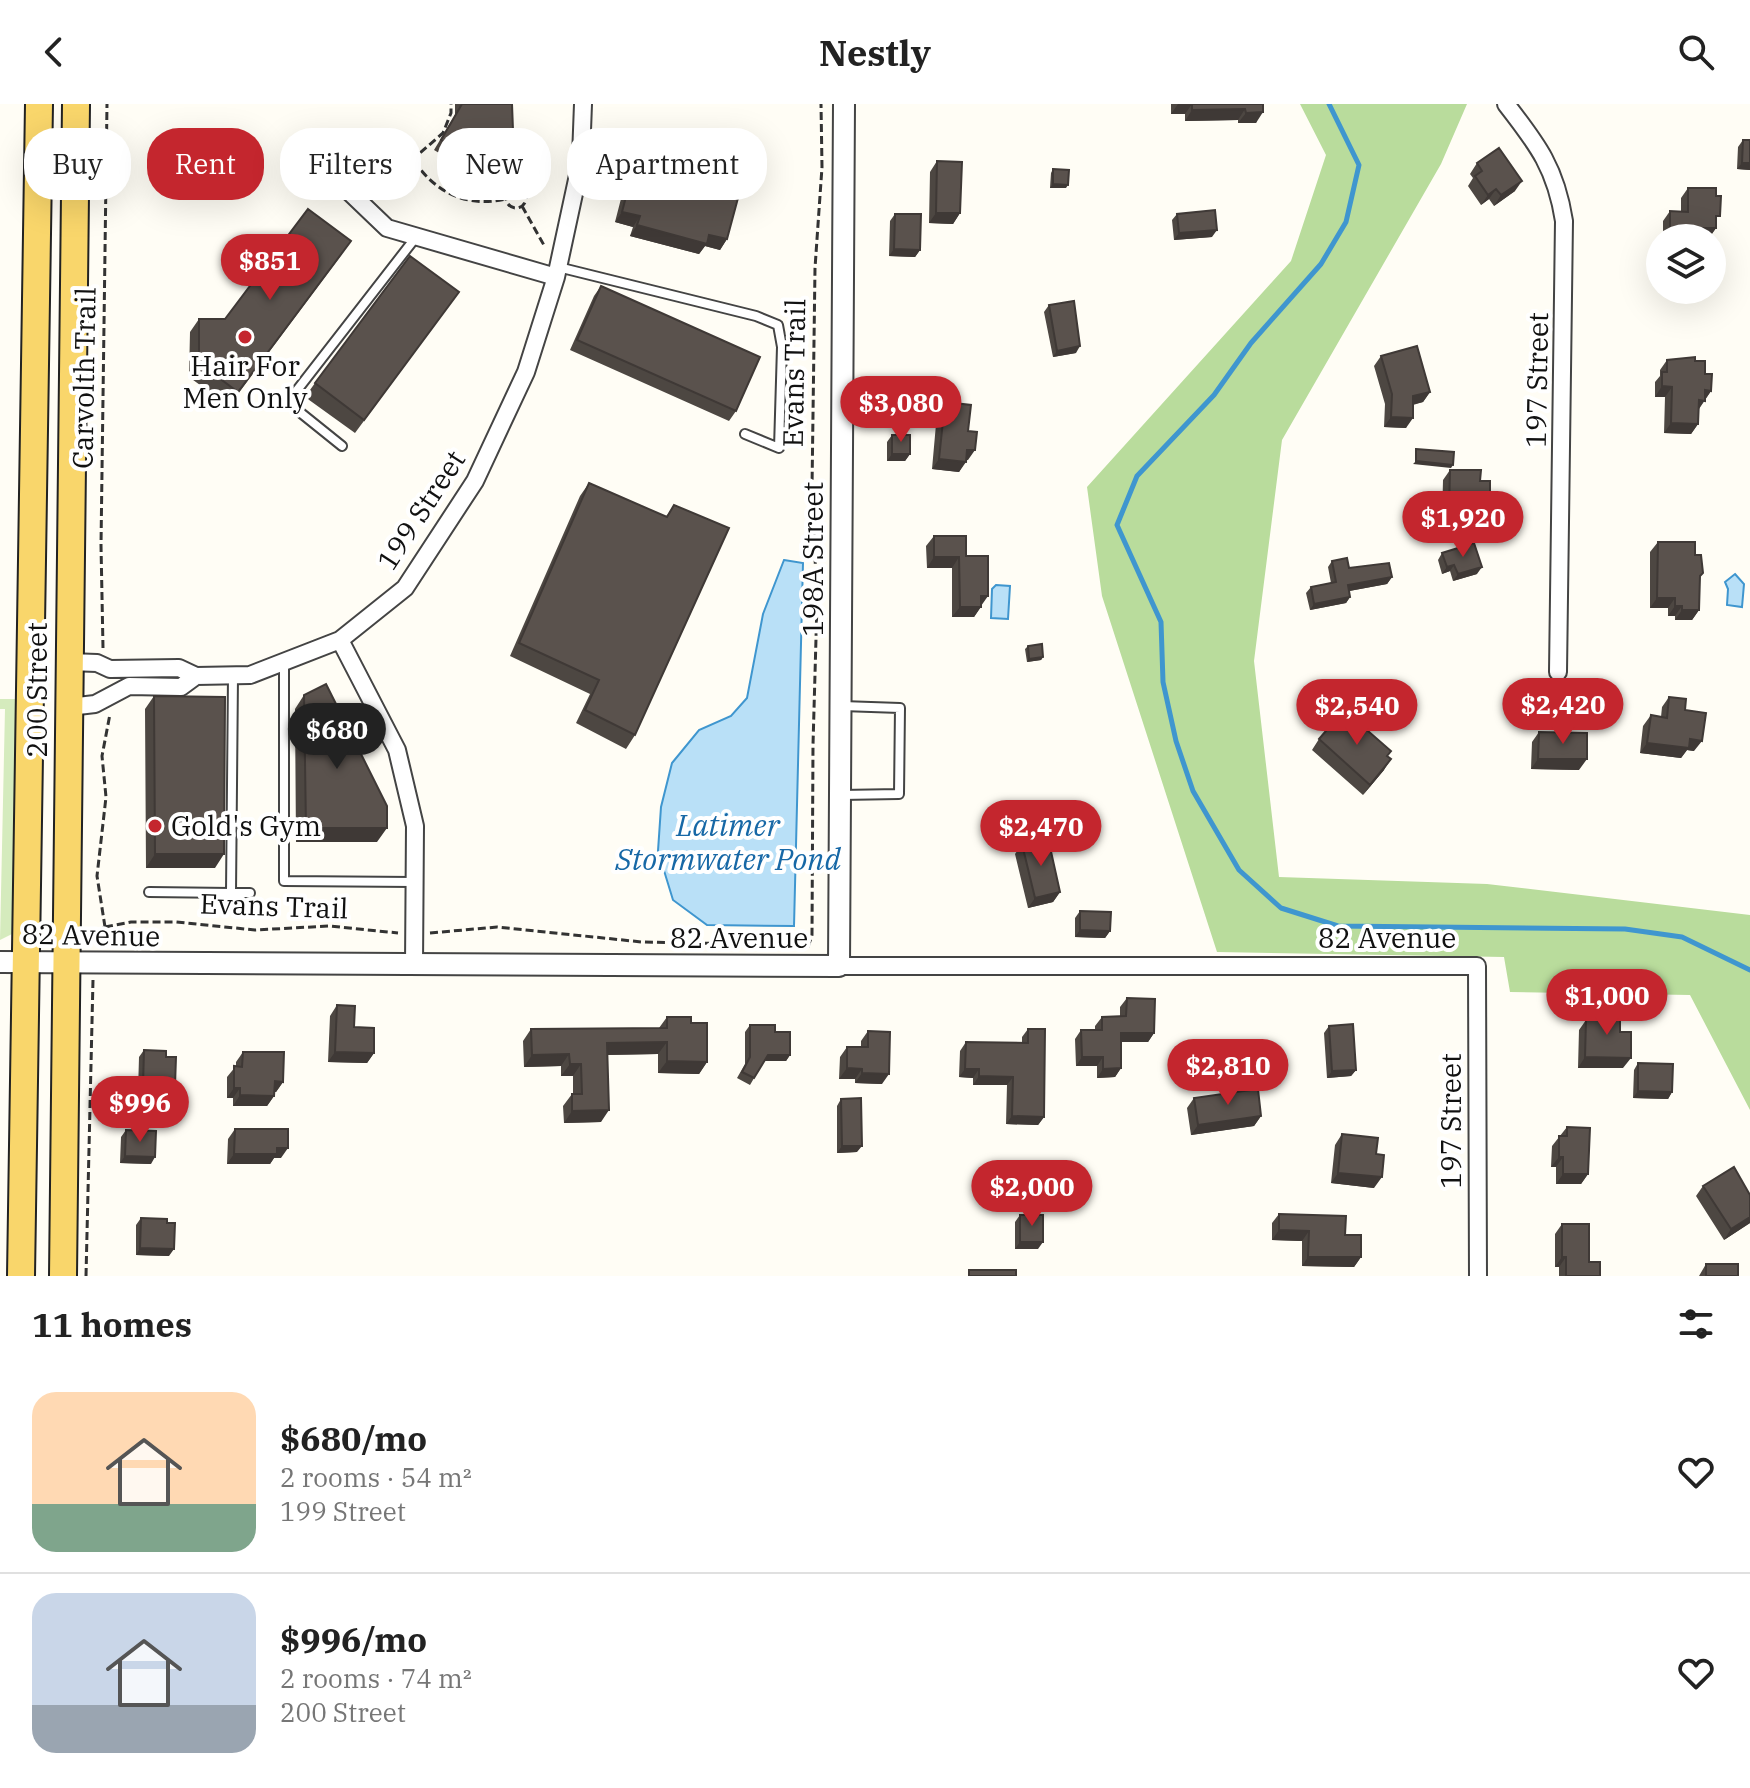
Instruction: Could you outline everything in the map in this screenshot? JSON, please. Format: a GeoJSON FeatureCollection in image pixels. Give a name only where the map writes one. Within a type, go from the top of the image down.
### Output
{"type":"FeatureCollection","features":[{"type":"Feature","properties":{"kind":"main road","name":"200 Street"},"geometry":{"type":"LineString","coordinates":[[21,1276],[13,962],[39,104]]}},
{"type":"Feature","properties":{"kind":"main road","name":"200 Street"},"geometry":{"type":"LineString","coordinates":[[63,1276],[76,104]]}},
{"type":"Feature","properties":{"kind":"street","name":"199 Street"},"geometry":{"type":"LineString","coordinates":[[196,676],[250,675],[340,640],[405,588],[475,481],[526,372],[557,272],[581,157],[583,104]]}},
{"type":"Feature","properties":{"kind":"street","name":"198A Street"},"geometry":{"type":"LineString","coordinates":[[839,966],[844,104]]}},
{"type":"Feature","properties":{"kind":"street","name":"197 Street"},"geometry":{"type":"LineString","coordinates":[[1506,104],[1551,168],[1564,221],[1558,672]]}},
{"type":"Feature","properties":{"kind":"street"},"geometry":{"type":"LineString","coordinates":[[358,200],[387,228],[557,272]]}},
{"type":"Feature","properties":{"kind":"street"},"geometry":{"type":"LineString","coordinates":[[340,640],[397,750],[415,826],[414,965]]}},
{"type":"Feature","properties":{"kind":"street"},"geometry":{"type":"LineString","coordinates":[[69,662],[97,663],[110,669],[179,668],[196,676],[181,687],[129,686],[95,704],[69,707]]}},
{"type":"Feature","properties":{"kind":"street","name":"82 Avenue"},"geometry":{"type":"LineString","coordinates":[[13,962],[1477,966]]}},
{"type":"Feature","properties":{"kind":"street","name":"197 Street"},"geometry":{"type":"LineString","coordinates":[[1477,966],[1478,1276]]}},
{"type":"Feature","properties":{"kind":"lane"},"geometry":{"type":"LineString","coordinates":[[342,446],[291,405],[293,391],[416,236]]}},
{"type":"Feature","properties":{"kind":"lane"},"geometry":{"type":"LineString","coordinates":[[557,272],[756,316],[778,325],[782,347],[779,448],[745,434]]}},
{"type":"Feature","properties":{"kind":"lane"},"geometry":{"type":"LineString","coordinates":[[284,662],[284,881],[414,882]]}},
{"type":"Feature","properties":{"kind":"lane"},"geometry":{"type":"LineString","coordinates":[[231,893],[233,675]]}},
{"type":"Feature","properties":{"kind":"lane"},"geometry":{"type":"LineString","coordinates":[[840,706],[900,708],[899,794],[840,795]]}},
{"type":"Feature","properties":{"kind":"lane"},"geometry":{"type":"LineString","coordinates":[[149,892],[250,893]]}},
{"type":"Feature","properties":{"kind":"path","name":"Carvolth Trail"},"geometry":{"type":"LineString","coordinates":[[100,652],[103,648],[101,545],[107,104]]}},
{"type":"Feature","properties":{"kind":"path"},"geometry":{"type":"LineString","coordinates":[[421,152],[443,133],[451,104]]}},
{"type":"Feature","properties":{"kind":"path","name":"Evans Trail"},"geometry":{"type":"LineString","coordinates":[[439,933],[497,927],[642,942],[800,945],[808,942],[812,935],[817,603],[812,488],[815,268],[822,167],[821,104]]}},
{"type":"Feature","properties":{"kind":"path"},"geometry":{"type":"LineString","coordinates":[[421,171],[437,185]]}},
{"type":"Feature","properties":{"kind":"path"},"geometry":{"type":"LineString","coordinates":[[465,200],[484,203],[500,200]]}},
{"type":"Feature","properties":{"kind":"path"},"geometry":{"type":"LineString","coordinates":[[507,200],[514,208],[522,206]]}},
{"type":"Feature","properties":{"kind":"path"},"geometry":{"type":"LineString","coordinates":[[522,206],[525,200]]}},
{"type":"Feature","properties":{"kind":"path"},"geometry":{"type":"LineString","coordinates":[[522,206],[546,251]]}},
{"type":"Feature","properties":{"kind":"path"},"geometry":{"type":"LineString","coordinates":[[96,935],[105,927],[97,876],[106,797],[102,756],[109,704]]}},
{"type":"Feature","properties":{"kind":"path","name":"Evans Trail"},"geometry":{"type":"LineString","coordinates":[[105,927],[131,922],[176,922],[255,930],[329,926],[395,933]]}},
{"type":"Feature","properties":{"kind":"path"},"geometry":{"type":"LineString","coordinates":[[86,1276],[93,992]]}},
{"type":"Feature","properties":{"kind":"green space"},"geometry":{"type":"Polygon","coordinates":[[[1300,104],[1467,104],[1441,164],[1282,440],[1254,661],[1279,877],[1487,884],[1750,915],[1750,1110],[1690,995],[1510,992],[1504,957],[1217,952],[1102,596],[1087,487],[1291,261],[1326,155],[1300,104]]]}},
{"type":"Feature","properties":{"kind":"green space"},"geometry":{"type":"Polygon","coordinates":[[[0,699],[21,699],[14,933],[0,940],[5,709],[0,709],[0,699]]]}},
{"type":"Feature","properties":{"kind":"water","name":"Latimer Stormwater Pond"},"geometry":{"type":"Polygon","coordinates":[[[784,560],[803,563],[794,926],[707,925],[673,900],[658,851],[661,807],[672,763],[699,730],[731,716],[747,698],[763,614],[784,560]]]}},
{"type":"Feature","properties":{"kind":"water"},"geometry":{"type":"Polygon","coordinates":[[[1735,574],[1744,584],[1742,607],[1727,605],[1725,582],[1735,574]]]}},
{"type":"Feature","properties":{"kind":"water"},"geometry":{"type":"Polygon","coordinates":[[[996,585],[1010,586],[1008,619],[991,618],[992,589],[996,585]]]}},
{"type":"Feature","properties":{"kind":"building"},"geometry":{"type":"Polygon","coordinates":[[[462,104],[512,104],[513,128],[448,128],[462,104]]]}},
{"type":"Feature","properties":{"kind":"building"},"geometry":{"type":"Polygon","coordinates":[[[1192,104],[1263,104],[1263,112],[1246,113],[1245,109],[1192,110],[1192,104]]]}},
{"type":"Feature","properties":{"kind":"building"},"geometry":{"type":"Polygon","coordinates":[[[1743,140],[1750,140],[1750,163],[1742,163],[1743,140]]]}},
{"type":"Feature","properties":{"kind":"building"},"geometry":{"type":"Polygon","coordinates":[[[1499,148],[1522,181],[1501,195],[1496,189],[1488,195],[1475,176],[1482,171],[1477,163],[1499,148]]]}},
{"type":"Feature","properties":{"kind":"building"},"geometry":{"type":"Polygon","coordinates":[[[937,161],[962,162],[960,213],[936,213],[937,161]]]}},
{"type":"Feature","properties":{"kind":"building"},"geometry":{"type":"Polygon","coordinates":[[[1053,169],[1069,170],[1068,185],[1053,184],[1053,169]]]}},
{"type":"Feature","properties":{"kind":"building"},"geometry":{"type":"Polygon","coordinates":[[[1688,188],[1716,188],[1716,196],[1721,196],[1720,216],[1716,216],[1716,224],[1670,224],[1670,211],[1688,212],[1688,188]]]}},
{"type":"Feature","properties":{"kind":"building"},"geometry":{"type":"Polygon","coordinates":[[[625,200],[737,200],[727,239],[709,235],[707,244],[637,225],[640,216],[622,212],[625,200]]]}},
{"type":"Feature","properties":{"kind":"building"},"geometry":{"type":"Polygon","coordinates":[[[308,209],[351,241],[238,392],[199,363],[199,319],[225,319],[308,209]]]}},
{"type":"Feature","properties":{"kind":"building"},"geometry":{"type":"Polygon","coordinates":[[[1215,210],[1217,230],[1179,233],[1177,214],[1215,210]]]}},
{"type":"Feature","properties":{"kind":"building"},"geometry":{"type":"Polygon","coordinates":[[[895,214],[921,214],[920,250],[894,249],[895,214]]]}},
{"type":"Feature","properties":{"kind":"building"},"geometry":{"type":"Polygon","coordinates":[[[410,256],[459,292],[364,420],[315,383],[410,256]]]}},
{"type":"Feature","properties":{"kind":"building"},"geometry":{"type":"Polygon","coordinates":[[[601,286],[760,357],[736,411],[577,340],[601,286]]]}},
{"type":"Feature","properties":{"kind":"building"},"geometry":{"type":"Polygon","coordinates":[[[1074,301],[1080,346],[1057,351],[1049,305],[1074,301]]]}},
{"type":"Feature","properties":{"kind":"building"},"geometry":{"type":"Polygon","coordinates":[[[1417,346],[1430,392],[1413,396],[1413,418],[1391,417],[1392,394],[1381,356],[1417,346]]]}},
{"type":"Feature","properties":{"kind":"building"},"geometry":{"type":"Polygon","coordinates":[[[1695,357],[1695,361],[1705,361],[1705,374],[1712,374],[1711,391],[1705,390],[1705,401],[1699,400],[1698,424],[1671,423],[1672,387],[1662,386],[1662,372],[1667,372],[1667,360],[1695,357]]]}},
{"type":"Feature","properties":{"kind":"building"},"geometry":{"type":"Polygon","coordinates":[[[945,402],[971,405],[968,431],[977,432],[975,450],[967,450],[966,462],[939,459],[945,402]]]}},
{"type":"Feature","properties":{"kind":"building"},"geometry":{"type":"Polygon","coordinates":[[[892,435],[910,435],[910,454],[892,454],[892,435]]]}},
{"type":"Feature","properties":{"kind":"building"},"geometry":{"type":"Polygon","coordinates":[[[1416,449],[1454,452],[1453,465],[1416,461],[1416,449]]]}},
{"type":"Feature","properties":{"kind":"building"},"geometry":{"type":"Polygon","coordinates":[[[1450,470],[1481,470],[1480,481],[1490,481],[1490,493],[1497,493],[1497,524],[1456,523],[1456,510],[1449,510],[1450,470]]]}},
{"type":"Feature","properties":{"kind":"building"},"geometry":{"type":"Polygon","coordinates":[[[589,483],[667,517],[674,505],[729,528],[635,735],[585,710],[599,680],[519,643],[589,483]]]}},
{"type":"Feature","properties":{"kind":"building"},"geometry":{"type":"Polygon","coordinates":[[[934,536],[966,536],[966,556],[988,556],[988,596],[981,596],[981,607],[960,607],[959,557],[934,557],[934,536]]]}},
{"type":"Feature","properties":{"kind":"building"},"geometry":{"type":"Polygon","coordinates":[[[1658,542],[1695,542],[1695,555],[1701,555],[1703,573],[1700,576],[1699,610],[1682,610],[1682,606],[1675,606],[1675,598],[1657,598],[1658,542]]]}},
{"type":"Feature","properties":{"kind":"building"},"geometry":{"type":"Polygon","coordinates":[[[1474,543],[1482,567],[1458,574],[1454,565],[1447,567],[1442,553],[1474,543]]]}},
{"type":"Feature","properties":{"kind":"building"},"geometry":{"type":"Polygon","coordinates":[[[1347,558],[1349,568],[1389,563],[1392,577],[1348,585],[1350,597],[1314,604],[1311,587],[1336,582],[1332,561],[1347,558]]]}},
{"type":"Feature","properties":{"kind":"building"},"geometry":{"type":"Polygon","coordinates":[[[1042,644],[1043,657],[1029,659],[1028,646],[1042,644]]]}},
{"type":"Feature","properties":{"kind":"building"},"geometry":{"type":"Polygon","coordinates":[[[326,684],[387,806],[387,828],[306,828],[304,695],[326,684]]]}},
{"type":"Feature","properties":{"kind":"building"},"geometry":{"type":"Polygon","coordinates":[[[154,696],[225,697],[224,854],[155,854],[154,696]]]}},
{"type":"Feature","properties":{"kind":"building"},"geometry":{"type":"Polygon","coordinates":[[[1669,697],[1686,699],[1685,710],[1706,713],[1702,741],[1690,739],[1689,748],[1647,743],[1651,715],[1667,718],[1669,697]]]}},
{"type":"Feature","properties":{"kind":"building"},"geometry":{"type":"Polygon","coordinates":[[[1344,710],[1391,751],[1387,756],[1391,759],[1370,785],[1319,739],[1344,710]]]}},
{"type":"Feature","properties":{"kind":"building"},"geometry":{"type":"Polygon","coordinates":[[[1539,732],[1587,733],[1587,759],[1538,759],[1539,732]]]}},
{"type":"Feature","properties":{"kind":"building"},"geometry":{"type":"Polygon","coordinates":[[[1048,838],[1060,892],[1035,898],[1022,844],[1048,838]]]}},
{"type":"Feature","properties":{"kind":"building"},"geometry":{"type":"Polygon","coordinates":[[[1080,911],[1111,912],[1110,931],[1080,930],[1080,911]]]}},
{"type":"Feature","properties":{"kind":"building"},"geometry":{"type":"Polygon","coordinates":[[[1127,998],[1155,999],[1154,1033],[1121,1033],[1121,1068],[1103,1069],[1103,1057],[1082,1057],[1081,1030],[1102,1030],[1102,1017],[1126,1016],[1127,998]]]}},
{"type":"Feature","properties":{"kind":"building"},"geometry":{"type":"Polygon","coordinates":[[[337,1005],[355,1006],[354,1027],[374,1028],[374,1053],[335,1052],[337,1005]]]}},
{"type":"Feature","properties":{"kind":"building"},"geometry":{"type":"Polygon","coordinates":[[[1604,1009],[1620,1010],[1620,1032],[1631,1032],[1631,1058],[1585,1057],[1586,1020],[1604,1020],[1604,1009]]]}},
{"type":"Feature","properties":{"kind":"building"},"geometry":{"type":"Polygon","coordinates":[[[667,1017],[691,1017],[691,1023],[707,1023],[707,1062],[667,1061],[667,1042],[607,1043],[609,1110],[572,1111],[572,1094],[582,1094],[581,1064],[570,1064],[569,1054],[532,1055],[531,1029],[667,1028],[667,1017]]]}},
{"type":"Feature","properties":{"kind":"building"},"geometry":{"type":"Polygon","coordinates":[[[1353,1024],[1356,1070],[1332,1071],[1329,1026],[1353,1024]]]}},
{"type":"Feature","properties":{"kind":"building"},"geometry":{"type":"Polygon","coordinates":[[[750,1025],[775,1025],[775,1032],[790,1032],[790,1055],[768,1055],[754,1078],[742,1072],[750,1057],[750,1025]]]}},
{"type":"Feature","properties":{"kind":"building"},"geometry":{"type":"Polygon","coordinates":[[[1028,1029],[1045,1029],[1044,1117],[1012,1116],[1013,1077],[979,1076],[979,1069],[965,1069],[966,1042],[1028,1043],[1028,1029]]]}},
{"type":"Feature","properties":{"kind":"building"},"geometry":{"type":"Polygon","coordinates":[[[868,1031],[890,1032],[889,1074],[862,1073],[862,1069],[847,1068],[847,1047],[868,1047],[868,1031]]]}},
{"type":"Feature","properties":{"kind":"building"},"geometry":{"type":"Polygon","coordinates":[[[144,1050],[166,1051],[166,1057],[176,1057],[175,1086],[143,1085],[144,1050]]]}},
{"type":"Feature","properties":{"kind":"building"},"geometry":{"type":"Polygon","coordinates":[[[243,1052],[284,1052],[283,1082],[275,1081],[274,1096],[240,1095],[240,1088],[234,1088],[234,1066],[242,1067],[243,1052]]]}},
{"type":"Feature","properties":{"kind":"building"},"geometry":{"type":"Polygon","coordinates":[[[1638,1063],[1673,1064],[1672,1092],[1638,1091],[1638,1063]]]}},
{"type":"Feature","properties":{"kind":"building"},"geometry":{"type":"Polygon","coordinates":[[[1258,1089],[1261,1116],[1198,1125],[1194,1098],[1258,1089]]]}},
{"type":"Feature","properties":{"kind":"building"},"geometry":{"type":"Polygon","coordinates":[[[861,1098],[862,1146],[842,1146],[841,1099],[861,1098]]]}},
{"type":"Feature","properties":{"kind":"building"},"geometry":{"type":"Polygon","coordinates":[[[1567,1127],[1590,1128],[1588,1174],[1563,1174],[1559,1136],[1567,1136],[1567,1127]]]}},
{"type":"Feature","properties":{"kind":"building"},"geometry":{"type":"Polygon","coordinates":[[[235,1129],[288,1129],[288,1148],[277,1148],[277,1154],[234,1154],[235,1129]]]}},
{"type":"Feature","properties":{"kind":"building"},"geometry":{"type":"Polygon","coordinates":[[[126,1130],[156,1131],[155,1157],[125,1156],[126,1130]]]}},
{"type":"Feature","properties":{"kind":"building"},"geometry":{"type":"Polygon","coordinates":[[[1342,1134],[1378,1138],[1376,1154],[1384,1155],[1382,1177],[1338,1173],[1342,1134]]]}},
{"type":"Feature","properties":{"kind":"building"},"geometry":{"type":"Polygon","coordinates":[[[1734,1167],[1750,1195],[1750,1217],[1731,1229],[1703,1186],[1734,1167]]]}},
{"type":"Feature","properties":{"kind":"building"},"geometry":{"type":"Polygon","coordinates":[[[1279,1214],[1346,1216],[1345,1235],[1361,1235],[1361,1257],[1308,1257],[1309,1231],[1279,1230],[1279,1214]]]}},
{"type":"Feature","properties":{"kind":"building"},"geometry":{"type":"Polygon","coordinates":[[[1020,1215],[1043,1215],[1043,1242],[1020,1242],[1020,1215]]]}},
{"type":"Feature","properties":{"kind":"building"},"geometry":{"type":"Polygon","coordinates":[[[141,1218],[167,1219],[167,1223],[175,1223],[174,1249],[140,1248],[141,1218]]]}},
{"type":"Feature","properties":{"kind":"building"},"geometry":{"type":"Polygon","coordinates":[[[1562,1224],[1589,1224],[1589,1262],[1600,1262],[1600,1276],[1566,1276],[1566,1257],[1562,1257],[1562,1224]]]}},
{"type":"Feature","properties":{"kind":"building"},"geometry":{"type":"Polygon","coordinates":[[[1706,1264],[1738,1264],[1738,1276],[1706,1276],[1706,1264]]]}},
{"type":"Feature","properties":{"kind":"building"},"geometry":{"type":"Polygon","coordinates":[[[969,1270],[1016,1270],[1016,1276],[969,1276],[969,1270]]]}},
{"type":"Feature","properties":{"kind":"waterway"},"geometry":{"type":"LineString","coordinates":[[1329,104],[1359,165],[1346,222],[1321,264],[1251,343],[1214,395],[1137,476],[1117,525],[1161,622],[1163,682],[1176,741],[1193,791],[1239,870],[1281,908],[1338,926],[1625,929],[1682,937],[1750,970]]}},
{"type":"Feature","properties":{"kind":"place","name":"Hair For Men Only"},"geometry":{"type":"Point","coordinates":[245,337]}},
{"type":"Feature","properties":{"kind":"place","name":"Gold's Gym"},"geometry":{"type":"Point","coordinates":[155,826]}}]}
